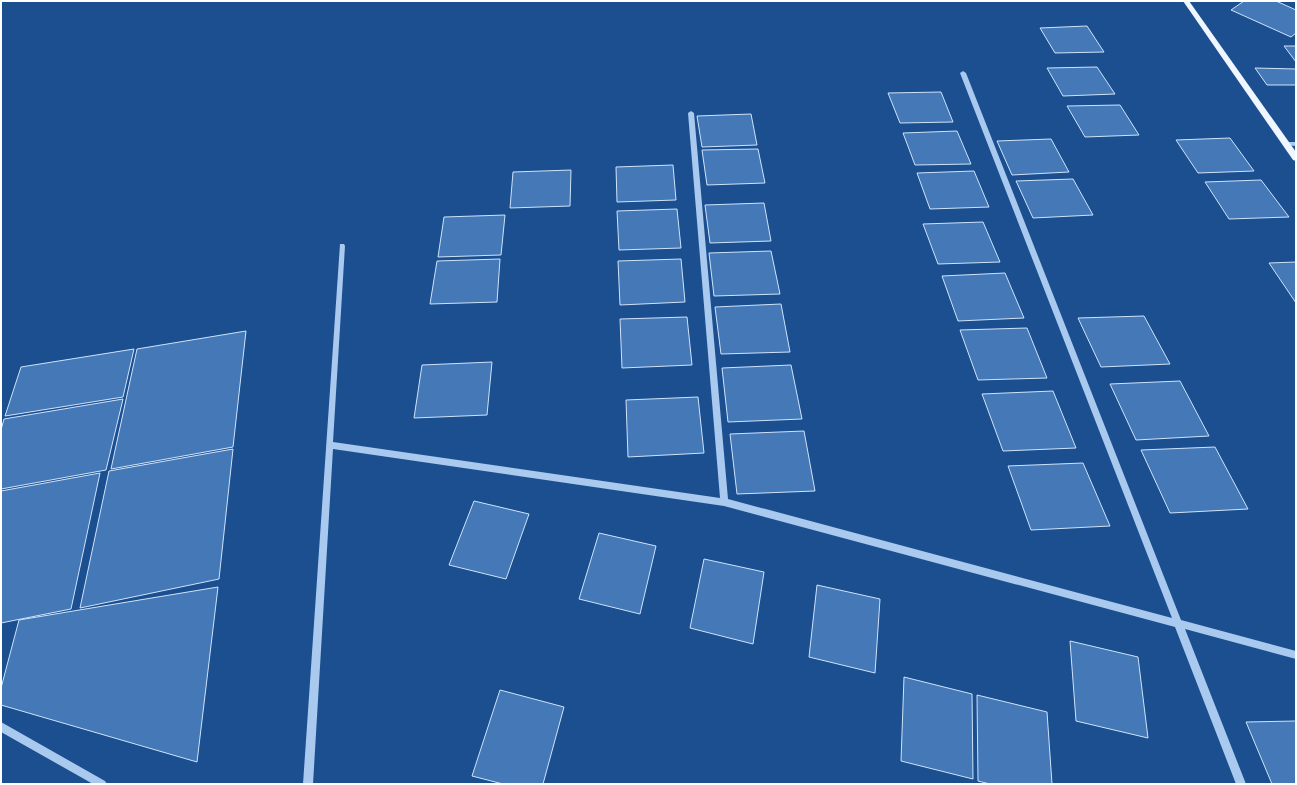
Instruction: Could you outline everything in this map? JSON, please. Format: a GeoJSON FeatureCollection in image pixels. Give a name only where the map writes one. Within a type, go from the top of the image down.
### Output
{"type":"FeatureCollection","features":[{"type":"Feature","properties":{"kind":"main road"},"geometry":{"type":"LineString","coordinates":[[1186,1],[1296,158]]}},
{"type":"Feature","properties":{"kind":"street"},"geometry":{"type":"LineString","coordinates":[[964,73],[1241,784]]}},
{"type":"Feature","properties":{"kind":"street"},"geometry":{"type":"LineString","coordinates":[[691,113],[724,502]]}},
{"type":"Feature","properties":{"kind":"street"},"geometry":{"type":"LineString","coordinates":[[1286,144],[1296,144]]}},
{"type":"Feature","properties":{"kind":"street"},"geometry":{"type":"LineString","coordinates":[[308,784],[331,445],[342,246]]}},
{"type":"Feature","properties":{"kind":"street"},"geometry":{"type":"LineString","coordinates":[[331,445],[724,502],[1177,622],[1296,656]]}},
{"type":"Feature","properties":{"kind":"street"},"geometry":{"type":"LineString","coordinates":[[1,727],[102,784]]}},
{"type":"Feature","properties":{"kind":"building"},"geometry":{"type":"Polygon","coordinates":[[[1244,1],[1276,1],[1296,10],[1296,33],[1291,37],[1231,10],[1244,1]]]}},
{"type":"Feature","properties":{"kind":"building"},"geometry":{"type":"Polygon","coordinates":[[[1087,26],[1104,52],[1055,53],[1040,28],[1087,26]]]}},
{"type":"Feature","properties":{"kind":"building"},"geometry":{"type":"Polygon","coordinates":[[[1284,46],[1296,46],[1296,62],[1284,46]]]}},
{"type":"Feature","properties":{"kind":"building"},"geometry":{"type":"Polygon","coordinates":[[[1097,67],[1115,94],[1063,96],[1047,68],[1097,67]]]}},
{"type":"Feature","properties":{"kind":"building"},"geometry":{"type":"Polygon","coordinates":[[[1255,68],[1296,69],[1296,85],[1267,85],[1255,68]]]}},
{"type":"Feature","properties":{"kind":"building"},"geometry":{"type":"Polygon","coordinates":[[[941,92],[953,122],[900,123],[888,93],[941,92]]]}},
{"type":"Feature","properties":{"kind":"building"},"geometry":{"type":"Polygon","coordinates":[[[1120,105],[1139,135],[1085,137],[1067,106],[1120,105]]]}},
{"type":"Feature","properties":{"kind":"building"},"geometry":{"type":"Polygon","coordinates":[[[751,114],[757,145],[702,147],[697,116],[751,114]]]}},
{"type":"Feature","properties":{"kind":"building"},"geometry":{"type":"Polygon","coordinates":[[[957,131],[971,164],[915,165],[903,133],[957,131]]]}},
{"type":"Feature","properties":{"kind":"building"},"geometry":{"type":"Polygon","coordinates":[[[1230,138],[1254,171],[1198,173],[1176,140],[1230,138]]]}},
{"type":"Feature","properties":{"kind":"building"},"geometry":{"type":"Polygon","coordinates":[[[1051,139],[1069,172],[1012,175],[997,141],[1051,139]]]}},
{"type":"Feature","properties":{"kind":"building"},"geometry":{"type":"Polygon","coordinates":[[[758,149],[765,183],[707,185],[702,150],[758,149]]]}},
{"type":"Feature","properties":{"kind":"building"},"geometry":{"type":"Polygon","coordinates":[[[673,165],[676,200],[617,202],[616,167],[673,165]]]}},
{"type":"Feature","properties":{"kind":"building"},"geometry":{"type":"Polygon","coordinates":[[[571,170],[570,206],[510,208],[513,172],[571,170]]]}},
{"type":"Feature","properties":{"kind":"building"},"geometry":{"type":"Polygon","coordinates":[[[974,171],[989,207],[930,209],[917,173],[974,171]]]}},
{"type":"Feature","properties":{"kind":"building"},"geometry":{"type":"Polygon","coordinates":[[[1073,179],[1093,215],[1033,218],[1016,181],[1073,179]]]}},
{"type":"Feature","properties":{"kind":"building"},"geometry":{"type":"Polygon","coordinates":[[[1261,180],[1289,217],[1229,219],[1205,182],[1261,180]]]}},
{"type":"Feature","properties":{"kind":"building"},"geometry":{"type":"Polygon","coordinates":[[[764,203],[771,241],[710,243],[705,205],[764,203]]]}},
{"type":"Feature","properties":{"kind":"building"},"geometry":{"type":"Polygon","coordinates":[[[677,209],[681,248],[619,250],[617,211],[677,209]]]}},
{"type":"Feature","properties":{"kind":"building"},"geometry":{"type":"Polygon","coordinates":[[[505,215],[501,255],[438,257],[444,217],[505,215]]]}},
{"type":"Feature","properties":{"kind":"building"},"geometry":{"type":"Polygon","coordinates":[[[983,222],[1000,262],[938,264],[923,224],[983,222]]]}},
{"type":"Feature","properties":{"kind":"building"},"geometry":{"type":"Polygon","coordinates":[[[771,251],[780,294],[714,296],[709,253],[771,251]]]}},
{"type":"Feature","properties":{"kind":"building"},"geometry":{"type":"Polygon","coordinates":[[[500,259],[497,302],[430,304],[437,261],[500,259]]]}},
{"type":"Feature","properties":{"kind":"building"},"geometry":{"type":"Polygon","coordinates":[[[681,259],[685,302],[620,305],[618,261],[681,259]]]}},
{"type":"Feature","properties":{"kind":"building"},"geometry":{"type":"Polygon","coordinates":[[[1296,262],[1296,303],[1269,263],[1296,262]]]}},
{"type":"Feature","properties":{"kind":"building"},"geometry":{"type":"Polygon","coordinates":[[[1005,273],[1024,318],[958,321],[942,276],[1005,273]]]}},
{"type":"Feature","properties":{"kind":"building"},"geometry":{"type":"Polygon","coordinates":[[[781,304],[790,352],[721,354],[715,307],[781,304]]]}},
{"type":"Feature","properties":{"kind":"building"},"geometry":{"type":"Polygon","coordinates":[[[1144,316],[1170,364],[1101,367],[1078,318],[1144,316]]]}},
{"type":"Feature","properties":{"kind":"building"},"geometry":{"type":"Polygon","coordinates":[[[687,317],[692,365],[622,368],[620,319],[687,317]]]}},
{"type":"Feature","properties":{"kind":"building"},"geometry":{"type":"Polygon","coordinates":[[[1027,328],[1047,378],[978,380],[960,330],[1027,328]]]}},
{"type":"Feature","properties":{"kind":"building"},"geometry":{"type":"Polygon","coordinates":[[[246,331],[233,447],[111,469],[137,349],[246,331]]]}},
{"type":"Feature","properties":{"kind":"building"},"geometry":{"type":"Polygon","coordinates":[[[134,349],[123,397],[5,416],[21,367],[134,349]]]}},
{"type":"Feature","properties":{"kind":"building"},"geometry":{"type":"Polygon","coordinates":[[[492,362],[487,415],[414,418],[422,365],[492,362]]]}},
{"type":"Feature","properties":{"kind":"building"},"geometry":{"type":"Polygon","coordinates":[[[791,365],[802,419],[728,422],[722,368],[791,365]]]}},
{"type":"Feature","properties":{"kind":"building"},"geometry":{"type":"Polygon","coordinates":[[[1180,381],[1209,436],[1136,440],[1110,384],[1180,381]]]}},
{"type":"Feature","properties":{"kind":"building"},"geometry":{"type":"Polygon","coordinates":[[[1053,391],[1076,448],[1003,451],[982,394],[1053,391]]]}},
{"type":"Feature","properties":{"kind":"building"},"geometry":{"type":"Polygon","coordinates":[[[698,397],[704,453],[628,457],[626,400],[698,397]]]}},
{"type":"Feature","properties":{"kind":"building"},"geometry":{"type":"Polygon","coordinates":[[[123,399],[106,470],[1,489],[1,430],[4,419],[123,399]]]}},
{"type":"Feature","properties":{"kind":"building"},"geometry":{"type":"Polygon","coordinates":[[[804,431],[815,491],[737,494],[730,434],[804,431]]]}},
{"type":"Feature","properties":{"kind":"building"},"geometry":{"type":"Polygon","coordinates":[[[1215,447],[1248,509],[1170,513],[1141,450],[1215,447]]]}},
{"type":"Feature","properties":{"kind":"building"},"geometry":{"type":"Polygon","coordinates":[[[233,449],[219,579],[80,608],[109,471],[233,449]]]}},
{"type":"Feature","properties":{"kind":"building"},"geometry":{"type":"Polygon","coordinates":[[[1083,463],[1110,526],[1031,530],[1008,466],[1083,463]]]}},
{"type":"Feature","properties":{"kind":"building"},"geometry":{"type":"Polygon","coordinates":[[[100,473],[71,609],[1,623],[1,491],[100,473]]]}},
{"type":"Feature","properties":{"kind":"building"},"geometry":{"type":"Polygon","coordinates":[[[474,501],[529,514],[506,579],[449,565],[474,501]]]}},
{"type":"Feature","properties":{"kind":"building"},"geometry":{"type":"Polygon","coordinates":[[[599,533],[656,546],[640,614],[579,599],[599,533]]]}},
{"type":"Feature","properties":{"kind":"building"},"geometry":{"type":"Polygon","coordinates":[[[704,559],[764,572],[753,644],[690,628],[704,559]]]}},
{"type":"Feature","properties":{"kind":"building"},"geometry":{"type":"Polygon","coordinates":[[[817,585],[880,599],[875,673],[809,657],[817,585]]]}},
{"type":"Feature","properties":{"kind":"building"},"geometry":{"type":"Polygon","coordinates":[[[218,587],[197,762],[1,705],[1,688],[19,620],[218,587]]]}},
{"type":"Feature","properties":{"kind":"building"},"geometry":{"type":"Polygon","coordinates":[[[1070,641],[1138,657],[1148,738],[1076,721],[1070,641]]]}},
{"type":"Feature","properties":{"kind":"building"},"geometry":{"type":"Polygon","coordinates":[[[904,677],[972,694],[973,779],[901,761],[904,677]]]}},
{"type":"Feature","properties":{"kind":"building"},"geometry":{"type":"Polygon","coordinates":[[[500,690],[564,707],[543,784],[503,784],[472,776],[500,690]]]}},
{"type":"Feature","properties":{"kind":"building"},"geometry":{"type":"Polygon","coordinates":[[[977,695],[1047,712],[1052,784],[990,784],[978,781],[977,695]]]}},
{"type":"Feature","properties":{"kind":"building"},"geometry":{"type":"Polygon","coordinates":[[[1296,721],[1296,784],[1272,784],[1246,722],[1296,721]]]}}]}
